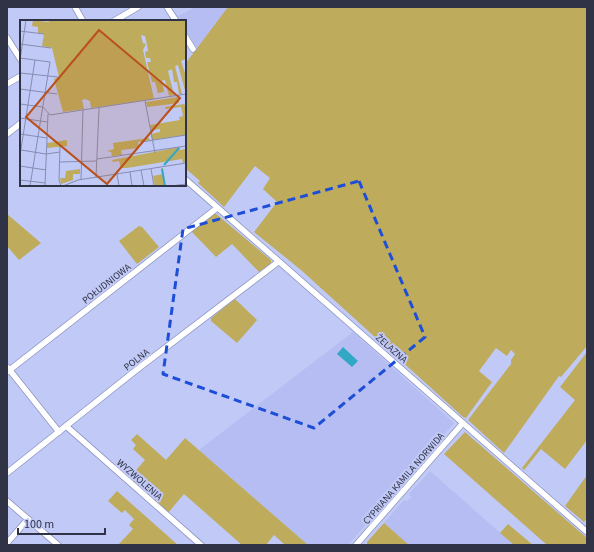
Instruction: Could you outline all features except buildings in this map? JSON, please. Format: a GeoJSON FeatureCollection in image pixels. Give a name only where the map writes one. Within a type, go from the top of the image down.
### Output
{"type":"FeatureCollection","features":[{"type":"Feature","properties":{"kind":"street"},"geometry":{"type":"LineString","coordinates":[[75,7],[82,20]]}},
{"type":"Feature","properties":{"kind":"street"},"geometry":{"type":"LineString","coordinates":[[116,20],[138,7]]}},
{"type":"Feature","properties":{"kind":"street"},"geometry":{"type":"LineString","coordinates":[[167,7],[175,20]]}},
{"type":"Feature","properties":{"kind":"street"},"geometry":{"type":"LineString","coordinates":[[186,37],[194,49]]}},
{"type":"Feature","properties":{"kind":"street"},"geometry":{"type":"LineString","coordinates":[[7,38],[20,58]]}},
{"type":"Feature","properties":{"kind":"street"},"geometry":{"type":"LineString","coordinates":[[7,84],[20,77]]}},
{"type":"Feature","properties":{"kind":"street"},"geometry":{"type":"LineString","coordinates":[[7,134],[20,124]]}},
{"type":"Feature","properties":{"kind":"street","name":"ŻELAZNA"},"geometry":{"type":"LineString","coordinates":[[186,180],[216,208],[587,532]]}},
{"type":"Feature","properties":{"kind":"street","name":"POŁUDNIOWA"},"geometry":{"type":"LineString","coordinates":[[8,370],[216,208]]}},
{"type":"Feature","properties":{"kind":"street","name":"POLNA"},"geometry":{"type":"LineString","coordinates":[[7,473],[278,262]]}},
{"type":"Feature","properties":{"kind":"street"},"geometry":{"type":"LineString","coordinates":[[8,370],[59,432]]}},
{"type":"Feature","properties":{"kind":"street","name":"CYPRIANA KAMILA NORWIDA"},"geometry":{"type":"LineString","coordinates":[[356,545],[463,423]]}},
{"type":"Feature","properties":{"kind":"street","name":"WYZWOLENIA"},"geometry":{"type":"LineString","coordinates":[[66,426],[201,545]]}},
{"type":"Feature","properties":{"kind":"street"},"geometry":{"type":"LineString","coordinates":[[7,500],[58,545]]}},
{"type":"Feature","properties":{"kind":"street"},"geometry":{"type":"LineString","coordinates":[[7,543],[28,519]]}},
{"type":"Feature","properties":{"kind":"highlighted area"},"geometry":{"type":"Polygon","coordinates":[[[359,181],[425,337],[314,428],[163,374],[183,229],[359,181]]]}},
{"type":"Feature","properties":{"kind":"shaded area"},"geometry":{"type":"Polygon","coordinates":[[[196,7],[228,7],[197,48],[186,30],[186,20],[180,20],[178,16],[196,7]]]}},
{"type":"Feature","properties":{"kind":"shaded area"},"geometry":{"type":"Polygon","coordinates":[[[228,7],[587,7],[587,346],[561,377],[559,376],[504,453],[468,420],[511,364],[511,360],[515,354],[511,350],[507,356],[496,348],[479,371],[492,382],[466,418],[463,417],[301,270],[254,232],[277,202],[263,189],[270,178],[255,166],[224,207],[198,183],[200,181],[186,169],[186,63],[228,7]]]}},
{"type":"Feature","properties":{"kind":"shaded area"},"geometry":{"type":"Polygon","coordinates":[[[215,213],[271,260],[271,263],[259,272],[232,244],[216,257],[191,231],[215,213]]]}},
{"type":"Feature","properties":{"kind":"shaded area"},"geometry":{"type":"Polygon","coordinates":[[[7,214],[41,243],[19,260],[7,246],[7,214]]]}},
{"type":"Feature","properties":{"kind":"shaded area"},"geometry":{"type":"Polygon","coordinates":[[[139,226],[142,227],[159,247],[137,264],[119,241],[139,226]]]}},
{"type":"Feature","properties":{"kind":"shaded area"},"geometry":{"type":"Polygon","coordinates":[[[235,299],[257,320],[237,343],[211,321],[211,318],[235,299]]]}},
{"type":"Feature","properties":{"kind":"shaded area"},"geometry":{"type":"Polygon","coordinates":[[[353,332],[454,423],[348,545],[308,545],[199,450],[353,332]]]}},
{"type":"Feature","properties":{"kind":"shaded area"},"geometry":{"type":"Polygon","coordinates":[[[343,347],[358,361],[352,367],[337,354],[343,347]]]}},
{"type":"Feature","properties":{"kind":"shaded area"},"geometry":{"type":"Polygon","coordinates":[[[587,352],[587,440],[565,469],[541,449],[524,470],[522,468],[575,400],[560,387],[587,352]]]}},
{"type":"Feature","properties":{"kind":"shaded area"},"geometry":{"type":"Polygon","coordinates":[[[465,432],[587,538],[587,545],[547,545],[444,454],[465,432]]]}},
{"type":"Feature","properties":{"kind":"shaded area"},"geometry":{"type":"Polygon","coordinates":[[[137,434],[166,460],[185,438],[308,545],[285,545],[274,535],[266,545],[242,545],[184,494],[168,513],[127,476],[131,476],[145,460],[133,449],[136,445],[131,440],[137,434]]]}},
{"type":"Feature","properties":{"kind":"shaded area"},"geometry":{"type":"Polygon","coordinates":[[[430,471],[514,545],[409,545],[384,523],[404,500],[407,501],[412,497],[409,494],[430,471]]]}},
{"type":"Feature","properties":{"kind":"shaded area"},"geometry":{"type":"Polygon","coordinates":[[[587,475],[587,518],[584,522],[565,506],[587,475]]]}},
{"type":"Feature","properties":{"kind":"shaded area"},"geometry":{"type":"Polygon","coordinates":[[[117,491],[178,545],[118,545],[133,529],[129,525],[134,519],[125,510],[122,513],[108,501],[117,491]]]}},
{"type":"Feature","properties":{"kind":"shaded area"},"geometry":{"type":"Polygon","coordinates":[[[384,523],[409,545],[367,545],[367,542],[384,523]]]}},
{"type":"Feature","properties":{"kind":"shaded area"},"geometry":{"type":"Polygon","coordinates":[[[508,524],[533,545],[514,545],[500,533],[508,524]]]}}]}
